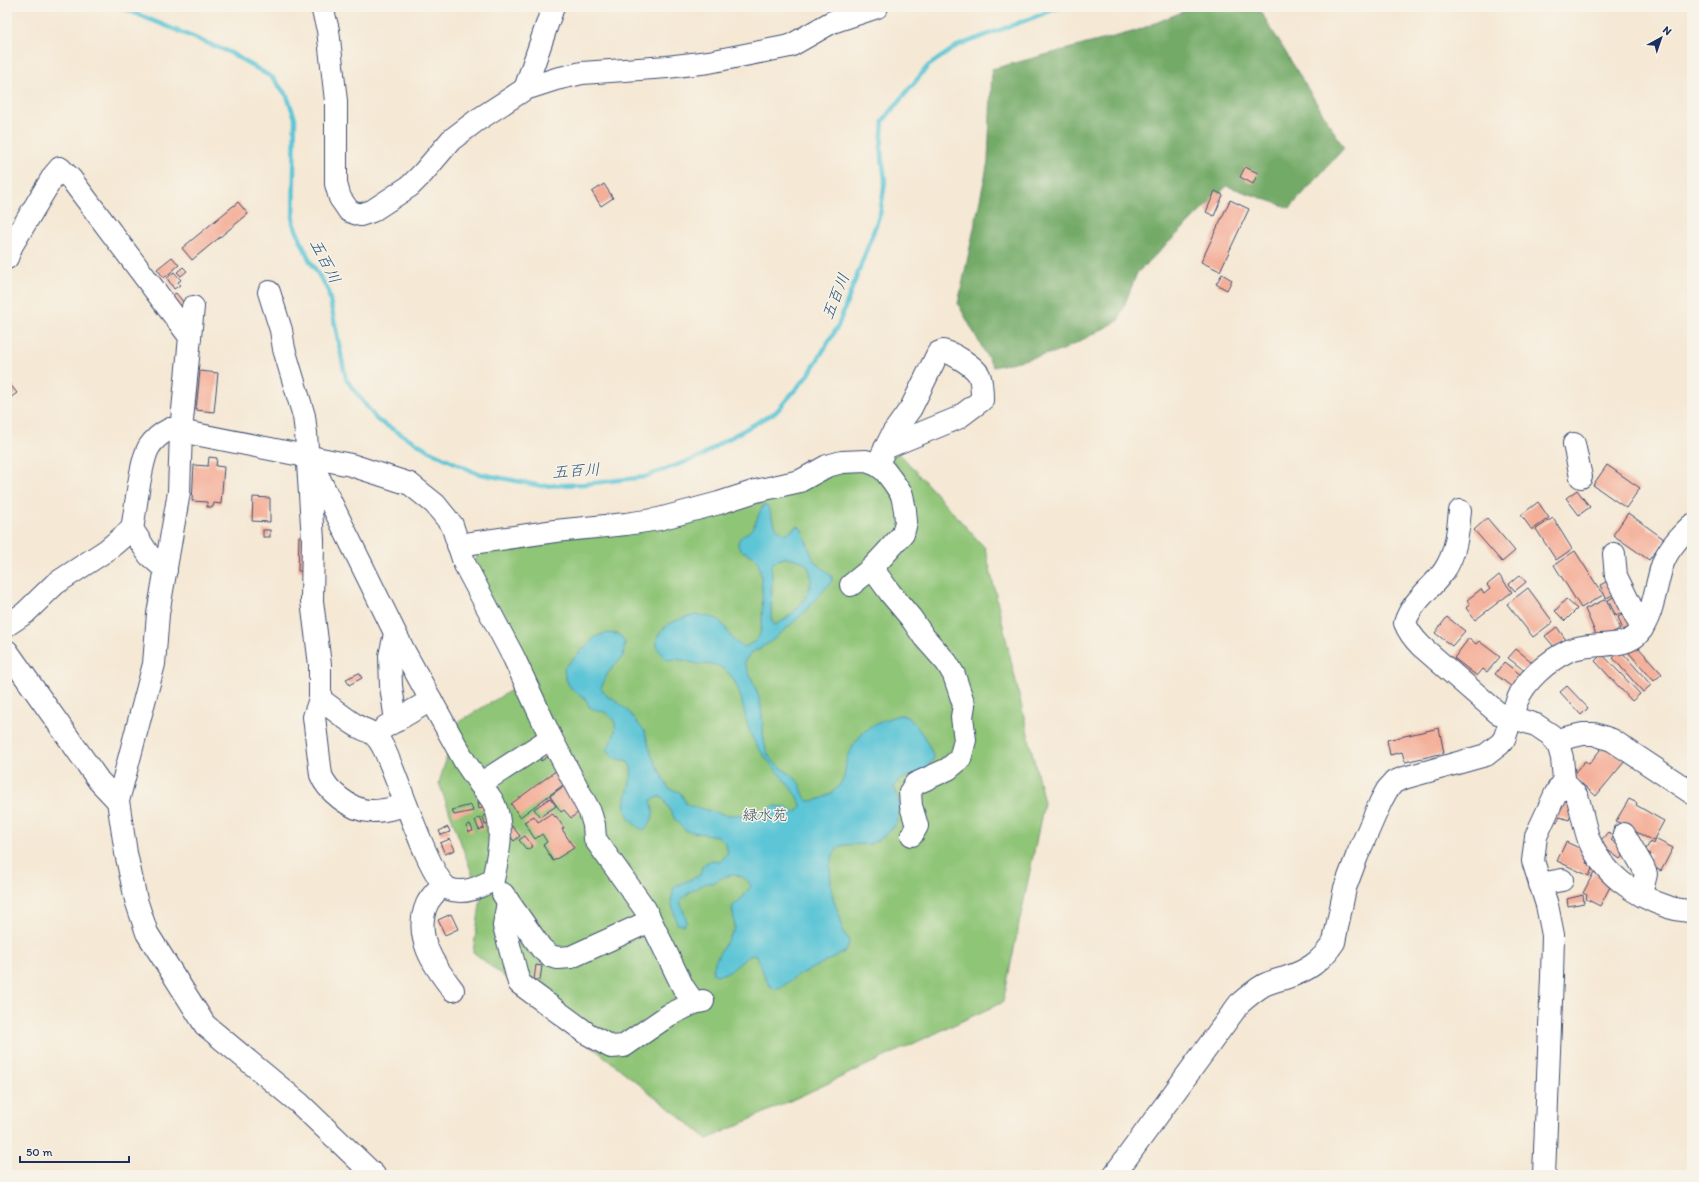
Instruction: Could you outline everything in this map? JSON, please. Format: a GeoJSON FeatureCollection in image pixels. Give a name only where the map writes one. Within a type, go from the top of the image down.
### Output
{"type":"FeatureCollection","features":[{"type":"Feature","properties":{"kind":"street"},"geometry":{"type":"LineString","coordinates":[[322,7],[328,30],[336,101],[336,184],[340,198],[349,211],[360,215],[372,211],[403,191],[423,173],[451,140],[476,121],[525,89],[556,79],[582,73],[709,62],[790,46],[832,22],[877,7]]}},
{"type":"Feature","properties":{"kind":"street"},"geometry":{"type":"LineString","coordinates":[[525,89],[553,7]]}},
{"type":"Feature","properties":{"kind":"street"},"geometry":{"type":"LineString","coordinates":[[7,258],[12,245],[54,175],[60,168],[71,179],[190,337]]}},
{"type":"Feature","properties":{"kind":"street"},"geometry":{"type":"LineString","coordinates":[[269,292],[277,314],[284,349],[304,416],[314,540],[312,601],[320,665],[320,699],[314,717],[320,765],[324,781],[334,794],[343,801],[368,811],[389,809],[406,805]]}},
{"type":"Feature","properties":{"kind":"street"},"geometry":{"type":"LineString","coordinates":[[193,307],[181,431],[179,492],[158,614],[154,664],[118,801],[126,853],[136,900],[147,933],[205,1026],[299,1103],[374,1175]]}},
{"type":"Feature","properties":{"kind":"street"},"geometry":{"type":"LineString","coordinates":[[458,545],[555,531],[659,519],[719,503],[756,490],[800,481],[827,466],[842,462],[866,461],[881,457],[952,421],[982,400],[982,392],[978,374],[954,354],[943,351],[938,353],[911,408],[893,433],[881,457],[885,471],[902,495],[906,522],[903,534],[872,568],[851,585]]}},
{"type":"Feature","properties":{"kind":"street"},"geometry":{"type":"LineString","coordinates":[[7,625],[25,614],[55,584],[107,550],[132,529],[143,464],[149,448],[163,432],[170,429],[350,465],[410,484],[435,504],[452,525],[465,565],[514,658],[551,738],[590,812],[594,825],[595,839],[645,909],[683,987],[698,1002],[669,1015],[624,1046],[611,1048],[588,1034],[519,983],[504,926],[508,901]]}},
{"type":"Feature","properties":{"kind":"street"},"geometry":{"type":"LineString","coordinates":[[1574,444],[1581,477]]}},
{"type":"Feature","properties":{"kind":"street"},"geometry":{"type":"LineString","coordinates":[[308,456],[395,634],[465,762],[494,804],[498,817],[500,833],[493,880],[541,948],[550,956],[558,958],[571,957],[650,921]]}},
{"type":"Feature","properties":{"kind":"street"},"geometry":{"type":"LineString","coordinates":[[1460,511],[1454,550],[1450,561],[1444,571],[1409,613],[1405,623],[1411,637],[1498,713],[1536,725],[1552,735],[1556,740],[1562,758],[1566,786],[1577,796],[1589,840],[1601,863],[1627,887],[1668,907],[1692,912]]}},
{"type":"Feature","properties":{"kind":"street"},"geometry":{"type":"LineString","coordinates":[[1114,1175],[1239,1004],[1265,984],[1298,974],[1313,966],[1330,949],[1334,942],[1346,888],[1357,856],[1381,801],[1394,782],[1486,754],[1500,744],[1506,733],[1517,700],[1523,691],[1554,659],[1580,647],[1622,643],[1632,640],[1642,629],[1649,615],[1663,562],[1670,550],[1692,525]]}},
{"type":"Feature","properties":{"kind":"street"},"geometry":{"type":"LineString","coordinates":[[132,529],[149,555],[166,570]]}},
{"type":"Feature","properties":{"kind":"street"},"geometry":{"type":"LineString","coordinates":[[1614,554],[1616,576],[1642,629]]}},
{"type":"Feature","properties":{"kind":"street"},"geometry":{"type":"LineString","coordinates":[[872,568],[924,637],[947,663],[954,675],[964,705],[962,717],[966,740],[960,759],[948,769],[915,784],[910,792],[911,806],[916,826],[912,835]]}},
{"type":"Feature","properties":{"kind":"street"},"geometry":{"type":"LineString","coordinates":[[395,634],[390,656],[391,686],[396,721]]}},
{"type":"Feature","properties":{"kind":"street"},"geometry":{"type":"LineString","coordinates":[[7,652],[99,781],[118,801]]}},
{"type":"Feature","properties":{"kind":"street"},"geometry":{"type":"LineString","coordinates":[[320,699],[350,722],[373,734],[384,748],[430,862],[443,884],[450,889],[463,892],[482,886],[493,880]]}},
{"type":"Feature","properties":{"kind":"street"},"geometry":{"type":"LineString","coordinates":[[373,734],[431,700]]}},
{"type":"Feature","properties":{"kind":"street"},"geometry":{"type":"LineString","coordinates":[[1556,740],[1583,734],[1594,734],[1612,740],[1692,793]]}},
{"type":"Feature","properties":{"kind":"street"},"geometry":{"type":"LineString","coordinates":[[480,784],[551,738]]}},
{"type":"Feature","properties":{"kind":"street"},"geometry":{"type":"LineString","coordinates":[[1544,1175],[1553,935],[1533,861],[1535,842],[1545,815],[1564,779]]}},
{"type":"Feature","properties":{"kind":"street"},"geometry":{"type":"LineString","coordinates":[[1624,834],[1643,866],[1646,874],[1641,894]]}},
{"type":"Feature","properties":{"kind":"street"},"geometry":{"type":"LineString","coordinates":[[1540,884],[1562,880]]}},
{"type":"Feature","properties":{"kind":"street"},"geometry":{"type":"LineString","coordinates":[[443,884],[428,903],[424,915],[424,940],[433,962],[453,990]]}},
{"type":"Feature","properties":{"kind":"green space"},"geometry":{"type":"Polygon","coordinates":[[[1194,7],[1258,7],[1344,148],[1290,208],[1227,186],[1137,273],[1118,321],[1061,351],[993,367],[958,304],[988,162],[992,69],[1136,31],[1194,7]]]}},
{"type":"Feature","properties":{"kind":"green space","name":"緑水苑"},"geometry":{"type":"Polygon","coordinates":[[[900,454],[985,548],[1044,803],[1003,1002],[708,1139],[473,952],[481,898],[439,783],[457,723],[531,678],[474,570],[479,545],[689,519],[900,454]]]}},
{"type":"Feature","properties":{"kind":"water"},"geometry":{"type":"Polygon","coordinates":[[[765,505],[768,507],[778,530],[786,534],[798,526],[801,528],[814,561],[832,576],[832,581],[802,615],[769,643],[751,653],[744,662],[759,697],[766,751],[769,756],[796,779],[805,797],[809,801],[824,798],[836,789],[844,778],[848,755],[864,732],[882,721],[899,715],[907,717],[922,733],[930,747],[934,759],[923,771],[899,780],[894,787],[900,805],[896,825],[882,838],[870,844],[844,845],[838,848],[833,855],[830,865],[831,887],[842,928],[849,941],[848,947],[843,953],[795,977],[779,989],[775,989],[770,986],[766,980],[757,956],[750,955],[732,970],[722,974],[717,975],[712,973],[716,959],[735,928],[732,907],[742,898],[751,886],[743,878],[734,875],[723,877],[713,883],[700,886],[686,895],[680,901],[687,921],[684,925],[677,924],[671,901],[674,887],[700,875],[702,866],[711,860],[721,861],[728,852],[725,843],[718,836],[686,831],[676,821],[662,796],[651,800],[653,817],[644,831],[631,821],[627,813],[626,797],[630,781],[631,767],[627,760],[615,758],[607,748],[614,734],[615,724],[613,719],[610,715],[604,712],[589,707],[584,698],[568,684],[564,668],[595,637],[605,633],[619,634],[625,642],[623,656],[608,673],[601,688],[608,697],[614,699],[628,711],[645,732],[651,754],[669,789],[680,792],[687,805],[726,815],[759,814],[774,806],[786,807],[795,813],[799,810],[801,805],[791,788],[765,757],[754,741],[738,689],[727,671],[713,665],[697,664],[672,659],[667,660],[660,651],[657,643],[658,636],[669,624],[697,615],[715,618],[721,622],[734,640],[745,647],[758,638],[762,624],[762,587],[759,566],[755,558],[738,547],[738,541],[752,529],[762,507],[765,505]],[[785,558],[775,561],[771,566],[771,617],[775,625],[790,616],[802,602],[810,586],[811,577],[809,569],[805,563],[796,559],[785,558]]]}},
{"type":"Feature","properties":{"kind":"building"},"geometry":{"type":"Polygon","coordinates":[[[1245,167],[1258,173],[1253,184],[1240,177],[1245,167]]]}},
{"type":"Feature","properties":{"kind":"building"},"geometry":{"type":"Polygon","coordinates":[[[604,184],[613,198],[601,206],[592,192],[604,184]]]}},
{"type":"Feature","properties":{"kind":"building"},"geometry":{"type":"Polygon","coordinates":[[[1215,191],[1223,195],[1214,216],[1206,212],[1215,191]]]}},
{"type":"Feature","properties":{"kind":"building"},"geometry":{"type":"Polygon","coordinates":[[[1230,200],[1249,209],[1220,271],[1201,262],[1230,200]]]}},
{"type":"Feature","properties":{"kind":"building"},"geometry":{"type":"Polygon","coordinates":[[[238,202],[248,214],[192,260],[182,248],[238,202]]]}},
{"type":"Feature","properties":{"kind":"building"},"geometry":{"type":"Polygon","coordinates":[[[172,257],[179,265],[164,278],[157,269],[172,257]]]}},
{"type":"Feature","properties":{"kind":"building"},"geometry":{"type":"Polygon","coordinates":[[[183,267],[187,271],[181,276],[177,272],[183,267]]]}},
{"type":"Feature","properties":{"kind":"building"},"geometry":{"type":"Polygon","coordinates":[[[174,272],[181,280],[178,282],[180,285],[174,289],[167,278],[174,272]]]}},
{"type":"Feature","properties":{"kind":"building"},"geometry":{"type":"Polygon","coordinates":[[[1222,274],[1232,280],[1227,290],[1216,284],[1222,274]]]}},
{"type":"Feature","properties":{"kind":"building"},"geometry":{"type":"Polygon","coordinates":[[[176,293],[185,304],[181,308],[171,297],[176,293]]]}},
{"type":"Feature","properties":{"kind":"building"},"geometry":{"type":"Polygon","coordinates":[[[200,371],[218,373],[214,412],[196,410],[200,371]]]}},
{"type":"Feature","properties":{"kind":"building"},"geometry":{"type":"Polygon","coordinates":[[[7,380],[17,393],[7,400],[7,380]]]}},
{"type":"Feature","properties":{"kind":"building"},"geometry":{"type":"Polygon","coordinates":[[[209,457],[217,458],[216,466],[224,467],[221,504],[214,503],[213,507],[207,507],[207,502],[192,501],[194,465],[208,466],[209,457]]]}},
{"type":"Feature","properties":{"kind":"building"},"geometry":{"type":"Polygon","coordinates":[[[1607,465],[1640,488],[1626,508],[1593,485],[1607,465]]]}},
{"type":"Feature","properties":{"kind":"building"},"geometry":{"type":"Polygon","coordinates":[[[1577,490],[1590,507],[1579,515],[1566,498],[1577,490]]]}},
{"type":"Feature","properties":{"kind":"building"},"geometry":{"type":"Polygon","coordinates":[[[253,497],[270,498],[270,522],[252,521],[253,497]]]}},
{"type":"Feature","properties":{"kind":"building"},"geometry":{"type":"Polygon","coordinates":[[[1538,502],[1549,518],[1532,530],[1521,515],[1538,502]]]}},
{"type":"Feature","properties":{"kind":"building"},"geometry":{"type":"Polygon","coordinates":[[[1628,513],[1664,539],[1649,560],[1613,535],[1628,513]]]}},
{"type":"Feature","properties":{"kind":"building"},"geometry":{"type":"Polygon","coordinates":[[[1487,518],[1515,551],[1502,562],[1474,530],[1487,518]]]}},
{"type":"Feature","properties":{"kind":"building"},"geometry":{"type":"Polygon","coordinates":[[[1553,518],[1572,549],[1556,560],[1536,529],[1553,518]]]}},
{"type":"Feature","properties":{"kind":"building"},"geometry":{"type":"Polygon","coordinates":[[[263,530],[270,530],[270,537],[263,537],[263,530]]]}},
{"type":"Feature","properties":{"kind":"building"},"geometry":{"type":"Polygon","coordinates":[[[299,536],[305,536],[305,571],[298,571],[299,536]]]}},
{"type":"Feature","properties":{"kind":"building"},"geometry":{"type":"Polygon","coordinates":[[[1575,551],[1603,595],[1581,608],[1554,565],[1575,551]]]}},
{"type":"Feature","properties":{"kind":"building"},"geometry":{"type":"Polygon","coordinates":[[[1499,575],[1512,592],[1475,620],[1466,608],[1470,604],[1467,600],[1481,589],[1484,594],[1490,589],[1487,585],[1499,575]]]}},
{"type":"Feature","properties":{"kind":"building"},"geometry":{"type":"Polygon","coordinates":[[[1520,575],[1526,582],[1515,591],[1509,584],[1520,575]]]}},
{"type":"Feature","properties":{"kind":"building"},"geometry":{"type":"Polygon","coordinates":[[[1612,579],[1618,593],[1606,598],[1600,585],[1612,579]]]}},
{"type":"Feature","properties":{"kind":"building"},"geometry":{"type":"Polygon","coordinates":[[[1528,588],[1553,622],[1533,637],[1507,604],[1528,588]]]}},
{"type":"Feature","properties":{"kind":"building"},"geometry":{"type":"Polygon","coordinates":[[[1619,594],[1627,611],[1616,616],[1608,600],[1619,594]]]}},
{"type":"Feature","properties":{"kind":"building"},"geometry":{"type":"Polygon","coordinates":[[[1566,599],[1577,609],[1565,621],[1555,611],[1566,599]]]}},
{"type":"Feature","properties":{"kind":"building"},"geometry":{"type":"Polygon","coordinates":[[[1606,599],[1620,629],[1598,639],[1585,609],[1606,599]]]}},
{"type":"Feature","properties":{"kind":"building"},"geometry":{"type":"Polygon","coordinates":[[[1627,613],[1633,626],[1623,630],[1618,617],[1627,613]]]}},
{"type":"Feature","properties":{"kind":"building"},"geometry":{"type":"Polygon","coordinates":[[[1447,617],[1465,631],[1452,646],[1435,633],[1447,617]]]}},
{"type":"Feature","properties":{"kind":"building"},"geometry":{"type":"Polygon","coordinates":[[[1557,627],[1566,640],[1555,648],[1545,636],[1557,627]]]}},
{"type":"Feature","properties":{"kind":"building"},"geometry":{"type":"Polygon","coordinates":[[[1469,638],[1476,644],[1479,641],[1500,657],[1487,672],[1483,669],[1477,676],[1454,658],[1469,638]]]}},
{"type":"Feature","properties":{"kind":"building"},"geometry":{"type":"Polygon","coordinates":[[[1637,646],[1662,674],[1654,681],[1629,653],[1637,646]]]}},
{"type":"Feature","properties":{"kind":"building"},"geometry":{"type":"Polygon","coordinates":[[[1516,649],[1532,662],[1525,671],[1508,658],[1516,649]]]}},
{"type":"Feature","properties":{"kind":"building"},"geometry":{"type":"Polygon","coordinates":[[[1621,651],[1651,685],[1643,692],[1613,658],[1621,651]]]}},
{"type":"Feature","properties":{"kind":"building"},"geometry":{"type":"Polygon","coordinates":[[[1602,654],[1640,694],[1632,701],[1595,661],[1602,654]]]}},
{"type":"Feature","properties":{"kind":"building"},"geometry":{"type":"Polygon","coordinates":[[[1504,662],[1521,675],[1512,687],[1495,674],[1504,662]]]}},
{"type":"Feature","properties":{"kind":"building"},"geometry":{"type":"Polygon","coordinates":[[[359,673],[362,678],[349,685],[346,679],[359,673]]]}},
{"type":"Feature","properties":{"kind":"building"},"geometry":{"type":"Polygon","coordinates":[[[1567,686],[1588,708],[1581,715],[1560,692],[1567,686]]]}},
{"type":"Feature","properties":{"kind":"building"},"geometry":{"type":"Polygon","coordinates":[[[1439,728],[1444,753],[1405,762],[1402,752],[1390,755],[1387,740],[1439,728]]]}},
{"type":"Feature","properties":{"kind":"building"},"geometry":{"type":"Polygon","coordinates":[[[1604,745],[1625,761],[1596,796],[1572,775],[1585,761],[1589,764],[1604,745]]]}},
{"type":"Feature","properties":{"kind":"building"},"geometry":{"type":"Polygon","coordinates":[[[544,748],[549,756],[541,761],[536,753],[544,748]]]}},
{"type":"Feature","properties":{"kind":"building"},"geometry":{"type":"Polygon","coordinates":[[[557,770],[566,783],[520,817],[511,804],[557,770]]]}},
{"type":"Feature","properties":{"kind":"building"},"geometry":{"type":"Polygon","coordinates":[[[565,785],[583,809],[571,818],[564,810],[561,812],[550,796],[565,785]]]}},
{"type":"Feature","properties":{"kind":"building"},"geometry":{"type":"Polygon","coordinates":[[[550,798],[556,806],[540,817],[534,809],[550,798]]]}},
{"type":"Feature","properties":{"kind":"building"},"geometry":{"type":"Polygon","coordinates":[[[1562,798],[1575,804],[1569,820],[1560,817],[1557,822],[1552,820],[1562,798]]]}},
{"type":"Feature","properties":{"kind":"building"},"geometry":{"type":"Polygon","coordinates":[[[1629,799],[1637,803],[1636,805],[1664,821],[1653,841],[1616,821],[1629,799]]]}},
{"type":"Feature","properties":{"kind":"building"},"geometry":{"type":"Polygon","coordinates":[[[487,801],[488,806],[479,809],[478,803],[487,801]]]}},
{"type":"Feature","properties":{"kind":"building"},"geometry":{"type":"Polygon","coordinates":[[[471,805],[473,811],[454,815],[452,810],[471,805]]]}},
{"type":"Feature","properties":{"kind":"building"},"geometry":{"type":"Polygon","coordinates":[[[552,813],[555,817],[556,816],[564,828],[562,829],[574,848],[553,861],[543,845],[547,842],[542,834],[535,839],[524,822],[534,816],[538,822],[552,813]]]}},
{"type":"Feature","properties":{"kind":"building"},"geometry":{"type":"Polygon","coordinates":[[[488,815],[490,824],[485,825],[483,816],[488,815]]]}},
{"type":"Feature","properties":{"kind":"building"},"geometry":{"type":"Polygon","coordinates":[[[480,817],[484,828],[479,830],[475,820],[480,817]]]}},
{"type":"Feature","properties":{"kind":"building"},"geometry":{"type":"Polygon","coordinates":[[[470,824],[473,831],[469,832],[466,826],[470,824]]]}},
{"type":"Feature","properties":{"kind":"building"},"geometry":{"type":"Polygon","coordinates":[[[512,826],[520,836],[514,841],[506,831],[512,826]]]}},
{"type":"Feature","properties":{"kind":"building"},"geometry":{"type":"Polygon","coordinates":[[[448,827],[450,832],[441,835],[439,831],[448,827]]]}},
{"type":"Feature","properties":{"kind":"building"},"geometry":{"type":"Polygon","coordinates":[[[1608,832],[1614,837],[1611,840],[1626,851],[1620,859],[1605,848],[1597,845],[1608,832]]]}},
{"type":"Feature","properties":{"kind":"building"},"geometry":{"type":"Polygon","coordinates":[[[525,836],[533,846],[527,850],[519,840],[525,836]]]}},
{"type":"Feature","properties":{"kind":"building"},"geometry":{"type":"Polygon","coordinates":[[[450,839],[455,850],[445,854],[440,843],[450,839]]]}},
{"type":"Feature","properties":{"kind":"building"},"geometry":{"type":"Polygon","coordinates":[[[1655,839],[1673,848],[1661,871],[1646,863],[1651,854],[1645,851],[1650,842],[1653,844],[1655,839]]]}},
{"type":"Feature","properties":{"kind":"building"},"geometry":{"type":"Polygon","coordinates":[[[1566,842],[1586,851],[1589,856],[1586,863],[1593,866],[1589,876],[1557,861],[1566,842]]]}},
{"type":"Feature","properties":{"kind":"building"},"geometry":{"type":"Polygon","coordinates":[[[1594,872],[1613,881],[1600,906],[1586,899],[1587,895],[1583,893],[1594,872]]]}},
{"type":"Feature","properties":{"kind":"building"},"geometry":{"type":"Polygon","coordinates":[[[1583,895],[1584,903],[1568,906],[1567,899],[1583,895]]]}},
{"type":"Feature","properties":{"kind":"building"},"geometry":{"type":"Polygon","coordinates":[[[451,914],[458,929],[445,935],[438,920],[451,914]]]}},
{"type":"Feature","properties":{"kind":"building"},"geometry":{"type":"Polygon","coordinates":[[[536,965],[542,966],[540,980],[534,980],[536,965]]]}},
{"type":"Feature","properties":{"kind":"waterway","name":"五百川"},"geometry":{"type":"LineString","coordinates":[[120,7],[229,52],[273,78],[287,96],[295,118],[293,223],[309,259],[328,290],[346,379],[377,420],[432,452],[476,473],[542,486],[585,484],[644,477],[702,456],[719,444],[776,412],[809,374],[838,326],[880,214],[885,181],[881,148],[883,121],[928,66],[957,46],[1061,7]]}}]}
